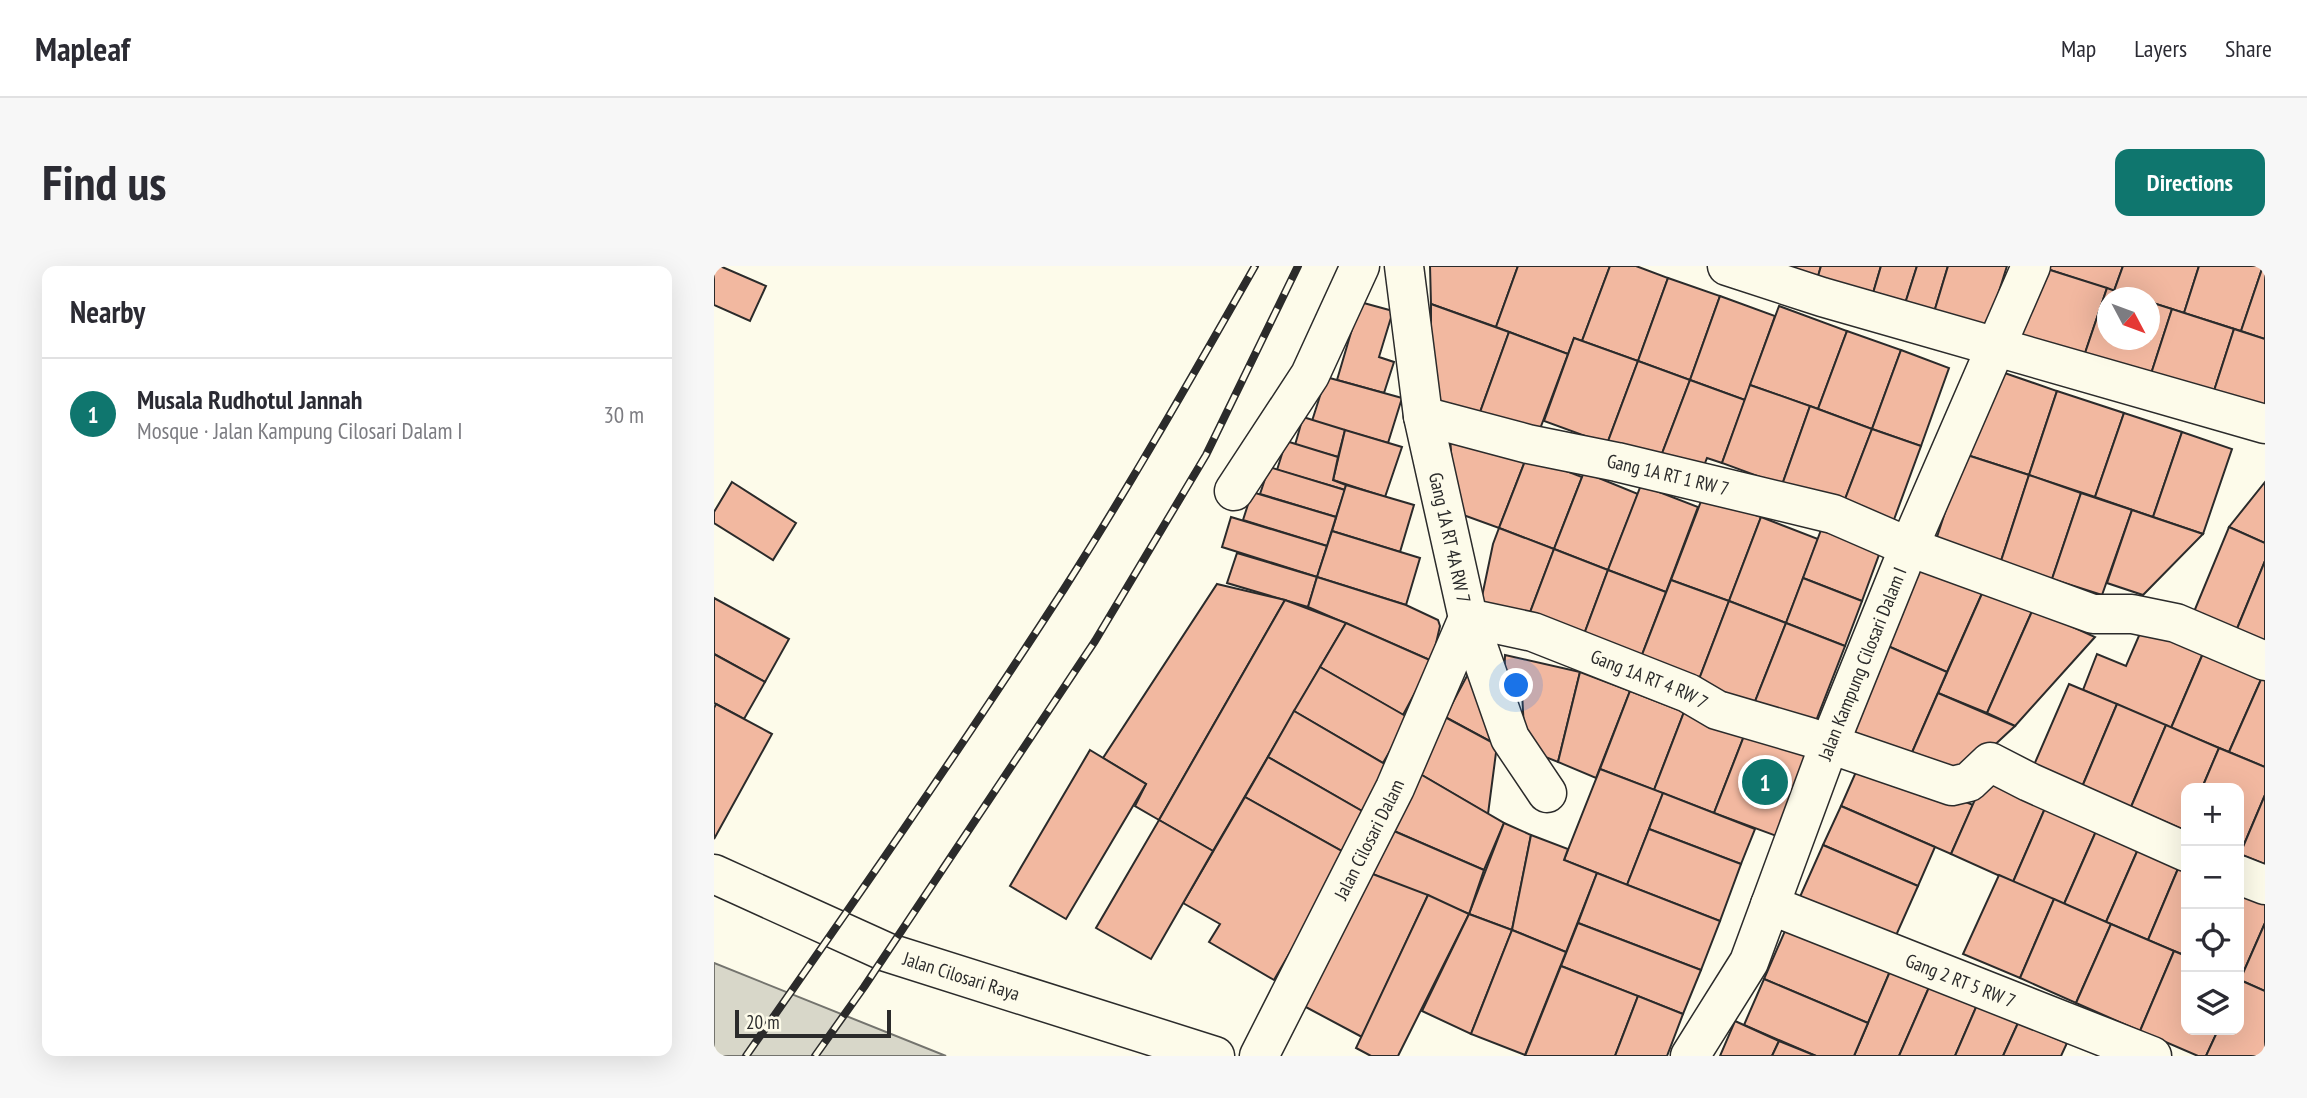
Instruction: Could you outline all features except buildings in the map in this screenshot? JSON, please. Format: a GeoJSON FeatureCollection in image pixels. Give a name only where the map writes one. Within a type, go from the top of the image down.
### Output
{"type":"FeatureCollection","features":[{"type":"Feature","properties":{"kind":"street"},"geometry":{"type":"LineString","coordinates":[[1234,491],[1310,376],[1360,266]]}},
{"type":"Feature","properties":{"kind":"street","name":"Gang 1A RT 4A RW 7"},"geometry":{"type":"LineString","coordinates":[[1404,266],[1423,416],[1468,618],[1510,738],[1547,793]]}},
{"type":"Feature","properties":{"kind":"street"},"geometry":{"type":"LineString","coordinates":[[1727,266],[1846,304],[2265,424]]}},
{"type":"Feature","properties":{"kind":"street","name":"Jalan Kampung Cilosari Dalam I"},"geometry":{"type":"LineString","coordinates":[[1690,1056],[1749,961],[1829,745],[1909,547],[2031,266]]}},
{"type":"Feature","properties":{"kind":"street","name":"Gang 1A RT 1 RW 7"},"geometry":{"type":"LineString","coordinates":[[1423,416],[1528,444],[1617,462],[1833,514],[1909,547],[2093,614],[2132,614],[2176,623],[2265,661]]}},
{"type":"Feature","properties":{"kind":"street","name":"Gang 1A RT 4 RW 7"},"geometry":{"type":"LineString","coordinates":[[1468,618],[1533,632],[1688,693],[1717,710],[1746,717],[1952,786],[1969,782],[1990,762],[2181,850]]}},
{"type":"Feature","properties":{"kind":"street","name":"Jalan Cilosari Dalam"},"geometry":{"type":"LineString","coordinates":[[1259,1056],[1395,788],[1468,618]]}},
{"type":"Feature","properties":{"kind":"street","name":"Jalan Cilosari Raya"},"geometry":{"type":"LineString","coordinates":[[714,874],[886,952],[1215,1056]]}},
{"type":"Feature","properties":{"kind":"street"},"geometry":{"type":"LineString","coordinates":[[2244,877],[2265,886]]}},
{"type":"Feature","properties":{"kind":"street","name":"Gang 2 RT 5 RW 7"},"geometry":{"type":"LineString","coordinates":[[1770,905],[2152,1056]]}},
{"type":"Feature","properties":{"kind":"shaded area"},"geometry":{"type":"Polygon","coordinates":[[[714,963],[946,1056],[714,1056],[714,963]]]}},
{"type":"Feature","properties":{"kind":"railway"},"geometry":{"type":"LineString","coordinates":[[746,1056],[947,766],[1064,589],[1138,469],[1255,266]]}},
{"type":"Feature","properties":{"kind":"railway"},"geometry":{"type":"LineString","coordinates":[[815,1056],[1095,641],[1206,455],[1298,266]]}},
{"type":"Feature","properties":{"kind":"place","name":"Musala Rudhotul Jannah"},"geometry":{"type":"Point","coordinates":[1765,782]}}]}
